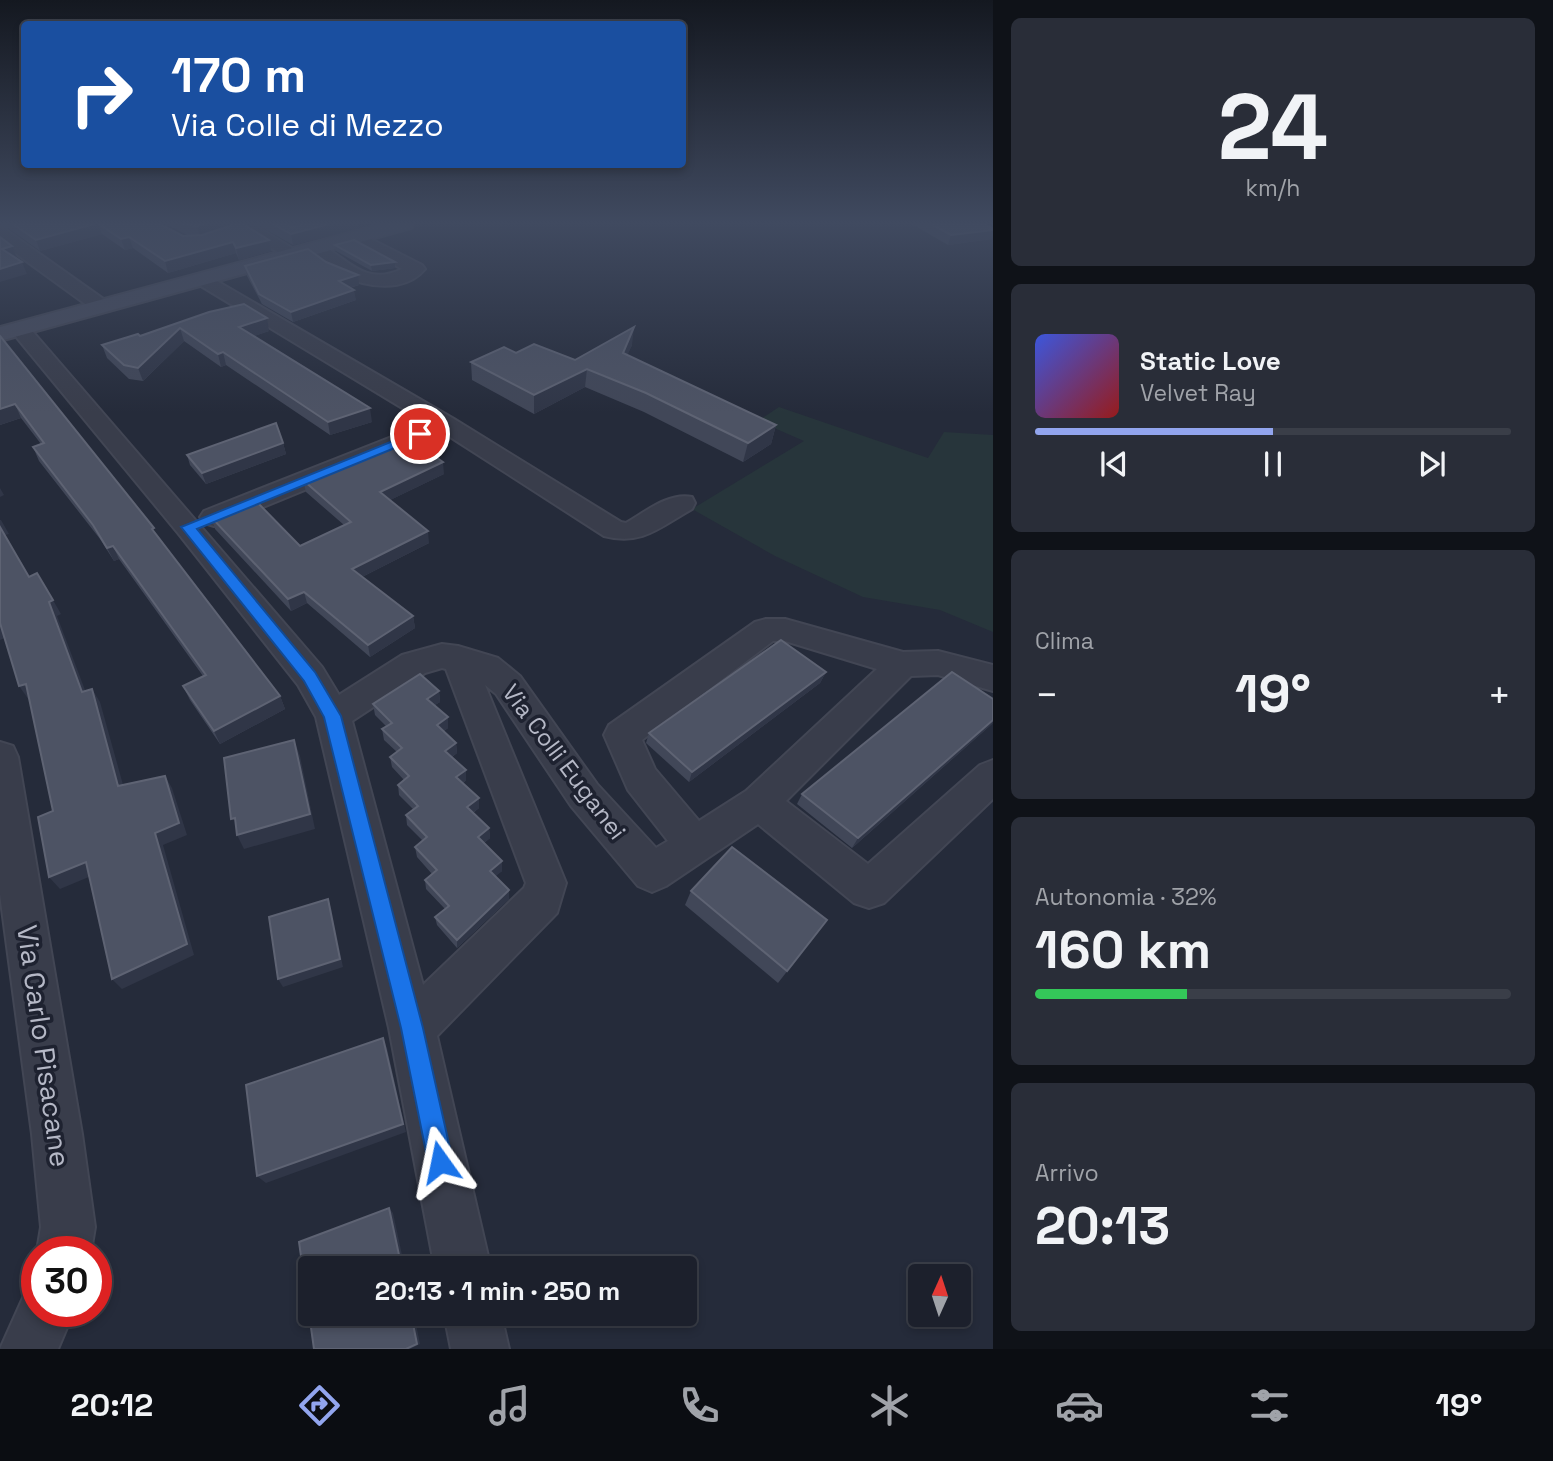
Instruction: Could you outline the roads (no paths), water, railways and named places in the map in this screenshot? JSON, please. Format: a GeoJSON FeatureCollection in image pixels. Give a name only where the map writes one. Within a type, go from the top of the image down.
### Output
{"type":"FeatureCollection","features":[{"type":"Feature","properties":{"kind":"main road"},"geometry":{"type":"LineString","coordinates":[[10,332],[173,287]]}},
{"type":"Feature","properties":{"kind":"street"},"geometry":{"type":"LineString","coordinates":[[75,287],[102,306]]}},
{"type":"Feature","properties":{"kind":"street"},"geometry":{"type":"LineString","coordinates":[[216,287],[446,424],[614,530],[631,532],[682,503]]}},
{"type":"Feature","properties":{"kind":"street"},"geometry":{"type":"LineString","coordinates":[[10,332],[188,527],[310,676],[332,716],[412,1028],[460,1256]]}},
{"type":"Feature","properties":{"kind":"street"},"geometry":{"type":"LineString","coordinates":[[188,527],[446,424]]}},
{"type":"Feature","properties":{"kind":"street"},"geometry":{"type":"LineString","coordinates":[[695,845],[641,779],[622,735],[766,630],[785,629],[903,664],[937,663],[993,678]]}},
{"type":"Feature","properties":{"kind":"street","name":"Via Colli Euganei"},"geometry":{"type":"LineString","coordinates":[[332,716],[414,664],[442,656],[486,667],[508,685],[584,795],[652,873],[759,803],[903,664]]}},
{"type":"Feature","properties":{"kind":"street","name":"Via Colli Euganei"},"geometry":{"type":"LineString","coordinates":[[412,1028],[542,899],[546,883],[458,658]]}},
{"type":"Feature","properties":{"kind":"street","name":"Via Carlo Pisacane"},"geometry":{"type":"LineString","coordinates":[[0,757],[57,1135],[68,1227],[66,1236]]}},
{"type":"Feature","properties":{"kind":"street"},"geometry":{"type":"LineString","coordinates":[[759,803],[869,889],[993,776]]}},
{"type":"Feature","properties":{"kind":"street"},"geometry":{"type":"LineString","coordinates":[[475,1326],[480,1349]]}},
{"type":"Feature","properties":{"kind":"street"},"geometry":{"type":"LineString","coordinates":[[29,1349],[39,1327]]}}]}
